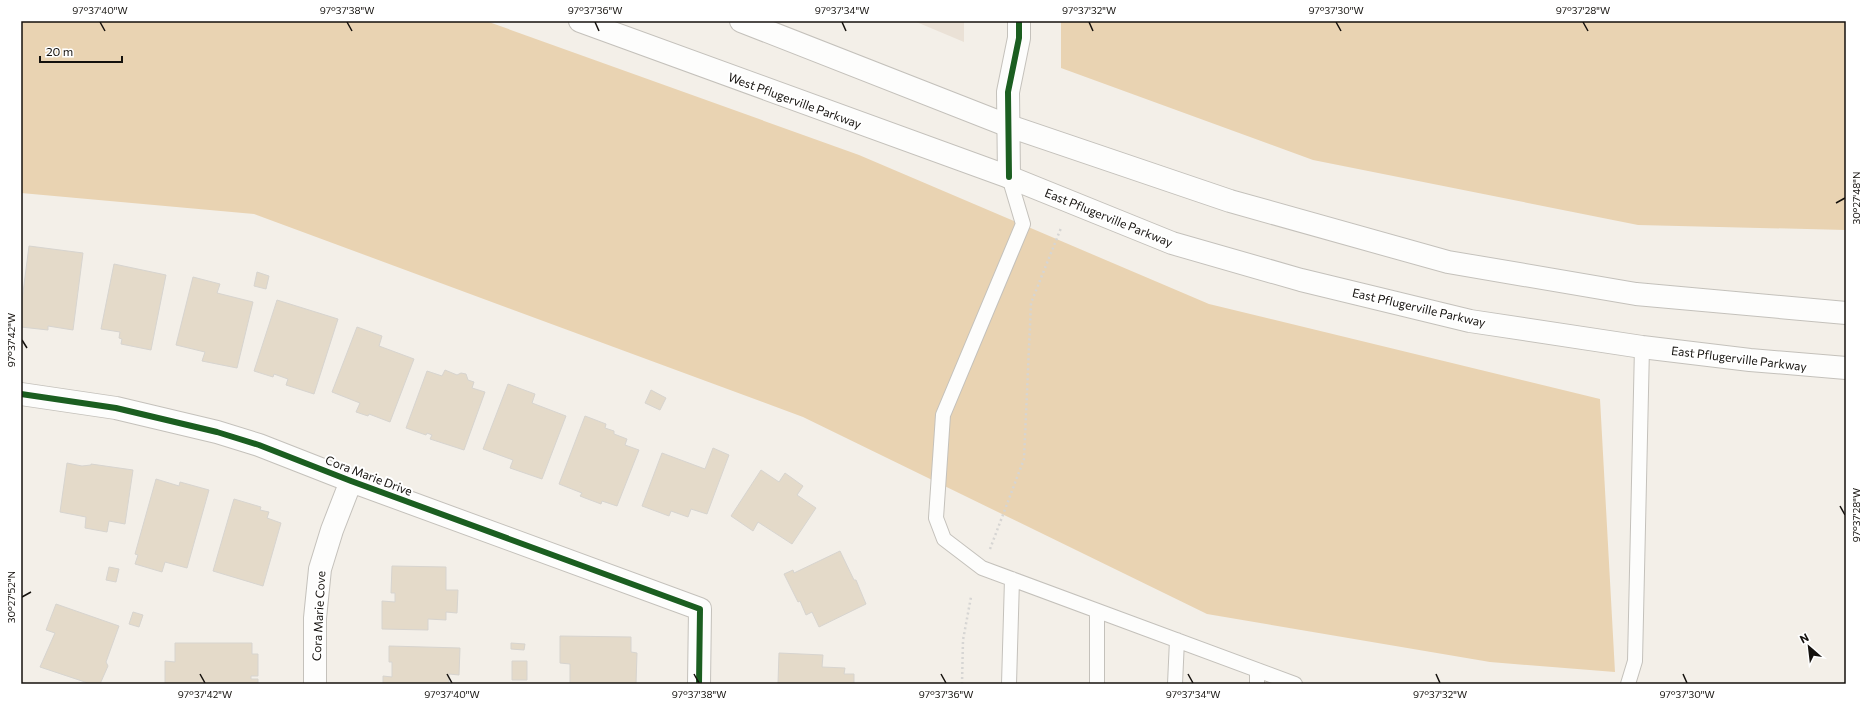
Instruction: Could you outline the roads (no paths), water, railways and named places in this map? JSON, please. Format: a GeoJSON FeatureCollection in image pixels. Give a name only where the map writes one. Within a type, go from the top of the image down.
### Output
{"type":"FeatureCollection","features":[{"type":"Feature","properties":{"kind":"main road","name":"West Pflugerville Parkway"},"geometry":{"type":"LineString","coordinates":[[580,21],[1009,177]]}},
{"type":"Feature","properties":{"kind":"main road"},"geometry":{"type":"LineString","coordinates":[[741,21],[777,28],[1009,126],[1230,201],[1448,262],[1636,294],[1846,314]]}},
{"type":"Feature","properties":{"kind":"main road"},"geometry":{"type":"LineString","coordinates":[[1009,177],[1008,92],[1019,38],[1019,21]]}},
{"type":"Feature","properties":{"kind":"main road","name":"East Pflugerville Parkway"},"geometry":{"type":"LineString","coordinates":[[1009,177],[1172,243],[1301,280],[1470,320],[1642,347],[1750,360],[1846,368]]}},
{"type":"Feature","properties":{"kind":"main road","name":"Cora Marie Drive"},"geometry":{"type":"LineString","coordinates":[[21,394],[116,408],[216,432],[259,445],[351,481],[700,609],[699,684]]}},
{"type":"Feature","properties":{"kind":"main road","name":"Cora Marie Cove"},"geometry":{"type":"LineString","coordinates":[[315,684],[316,618],[320,569],[332,530],[351,481]]}},
{"type":"Feature","properties":{"kind":"lane"},"geometry":{"type":"LineString","coordinates":[[1009,177],[1023,224],[943,415],[936,518],[944,539],[982,568],[1296,684]]}},
{"type":"Feature","properties":{"kind":"lane"},"geometry":{"type":"LineString","coordinates":[[1628,684],[1635,661],[1642,347]]}},
{"type":"Feature","properties":{"kind":"lane"},"geometry":{"type":"LineString","coordinates":[[1009,684],[1012,579]]}},
{"type":"Feature","properties":{"kind":"lane"},"geometry":{"type":"LineString","coordinates":[[1097,611],[1097,684]]}},
{"type":"Feature","properties":{"kind":"lane"},"geometry":{"type":"LineString","coordinates":[[1175,684],[1176,640]]}},
{"type":"Feature","properties":{"kind":"lane"},"geometry":{"type":"LineString","coordinates":[[1257,670],[1257,684]]}}]}
